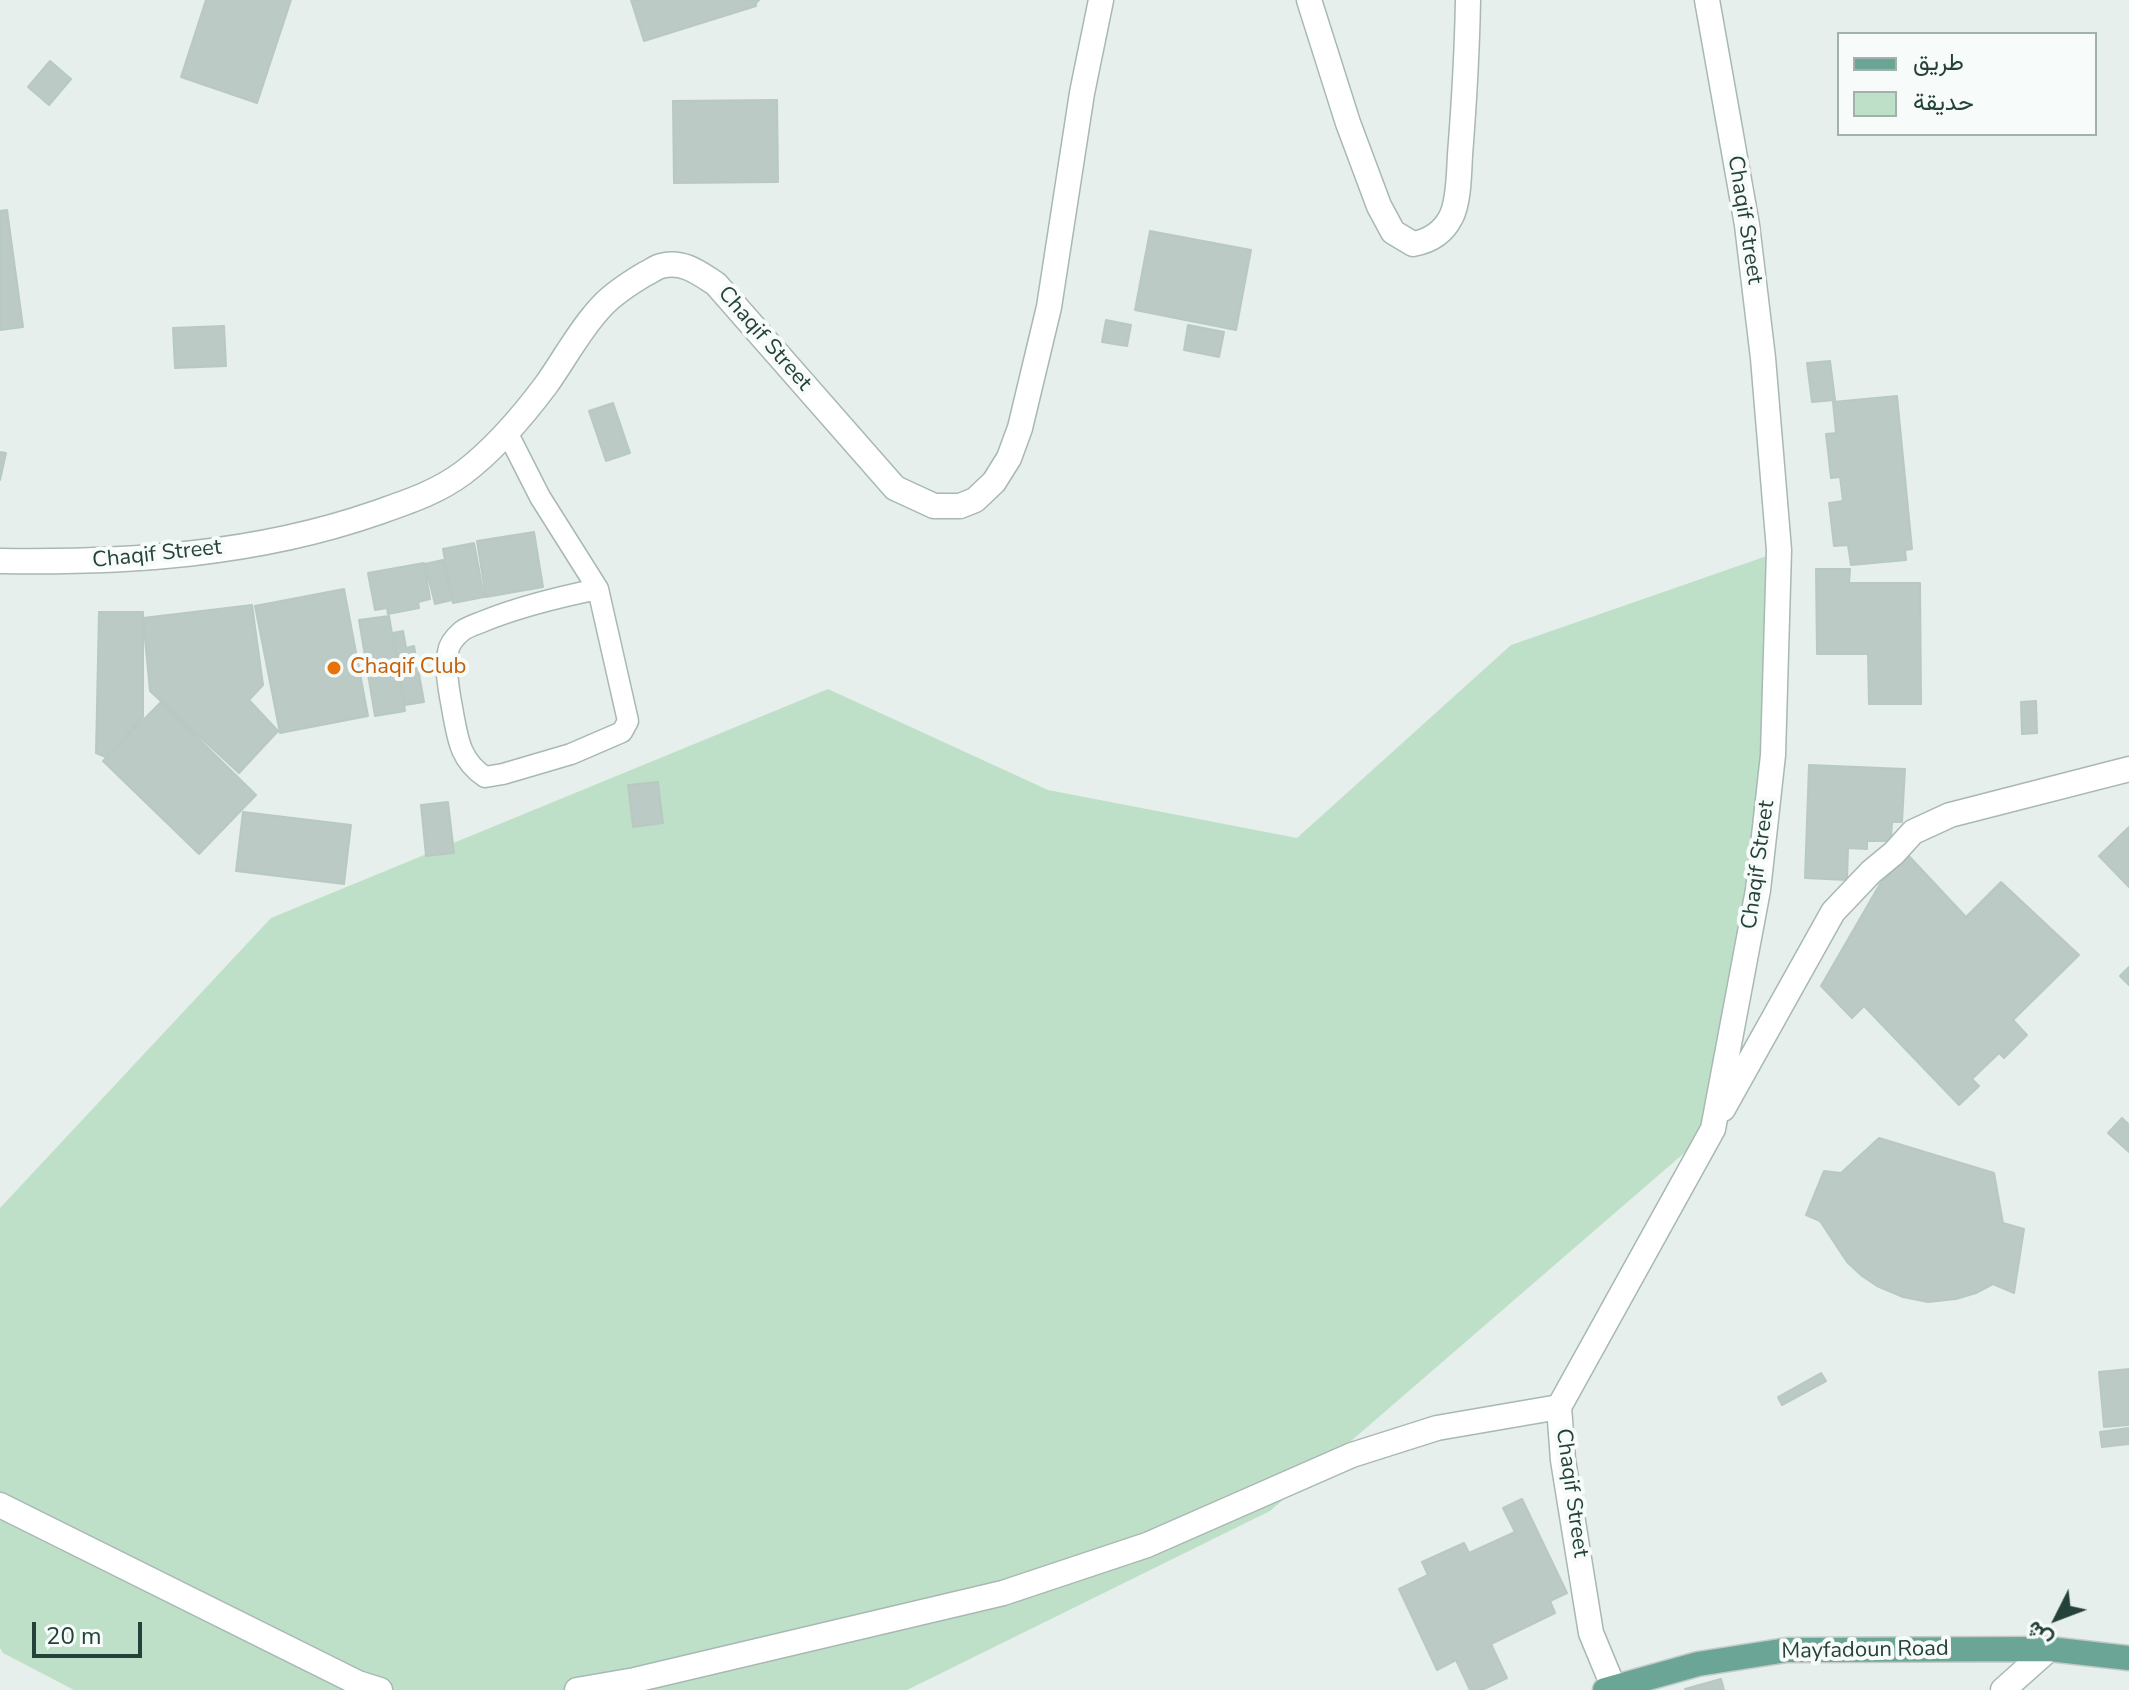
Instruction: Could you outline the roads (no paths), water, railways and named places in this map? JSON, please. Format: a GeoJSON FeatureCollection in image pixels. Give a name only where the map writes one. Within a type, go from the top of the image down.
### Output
{"type":"FeatureCollection","features":[{"type":"Feature","properties":{"kind":"main road","name":"Mayfadoun Road"},"geometry":{"type":"LineString","coordinates":[[1609,1688],[1698,1664],[1787,1650],[2049,1649],[2129,1658]]}},
{"type":"Feature","properties":{"kind":"street","name":"Chaqif Street"},"geometry":{"type":"LineString","coordinates":[[0,561],[79,563],[147,559],[282,540],[339,526],[439,490],[465,471],[507,432],[546,385],[601,306],[627,285],[661,266],[687,265],[716,284],[895,488],[934,506],[960,506],[975,500],[994,482],[1009,458],[1020,428],[1049,307],[1082,93],[1101,0]]}},
{"type":"Feature","properties":{"kind":"street"},"geometry":{"type":"LineString","coordinates":[[1309,0],[1348,123],[1379,206],[1393,232],[1413,244],[1427,242],[1443,229],[1453,214],[1458,183],[1468,0]]}},
{"type":"Feature","properties":{"kind":"street","name":"Chaqif Street"},"geometry":{"type":"LineString","coordinates":[[1609,1688],[1591,1633],[1563,1460],[1559,1407],[1713,1129],[1758,890],[1773,755],[1779,550],[1763,358],[1747,225],[1707,0]]}},
{"type":"Feature","properties":{"kind":"street"},"geometry":{"type":"LineString","coordinates":[[1713,1129],[1833,912],[1913,832],[1950,815],[2129,769]]}},
{"type":"Feature","properties":{"kind":"street"},"geometry":{"type":"LineString","coordinates":[[577,1690],[635,1680],[1003,1593],[1147,1545],[1352,1455],[1437,1428],[1559,1407]]}},
{"type":"Feature","properties":{"kind":"street"},"geometry":{"type":"LineString","coordinates":[[0,1505],[358,1683],[380,1690]]}},
{"type":"Feature","properties":{"kind":"street"},"geometry":{"type":"LineString","coordinates":[[2003,1690],[2049,1649]]}},
{"type":"Feature","properties":{"kind":"lane"},"geometry":{"type":"LineString","coordinates":[[507,432],[540,497],[598,589],[628,721],[622,732],[571,754],[485,777],[471,768],[457,734],[448,685],[447,652],[452,641],[462,630],[493,618],[550,598],[598,589]]}},
{"type":"Feature","properties":{"kind":"place","name":"Chaqif Club"},"geometry":{"type":"Point","coordinates":[334,668]}}]}
